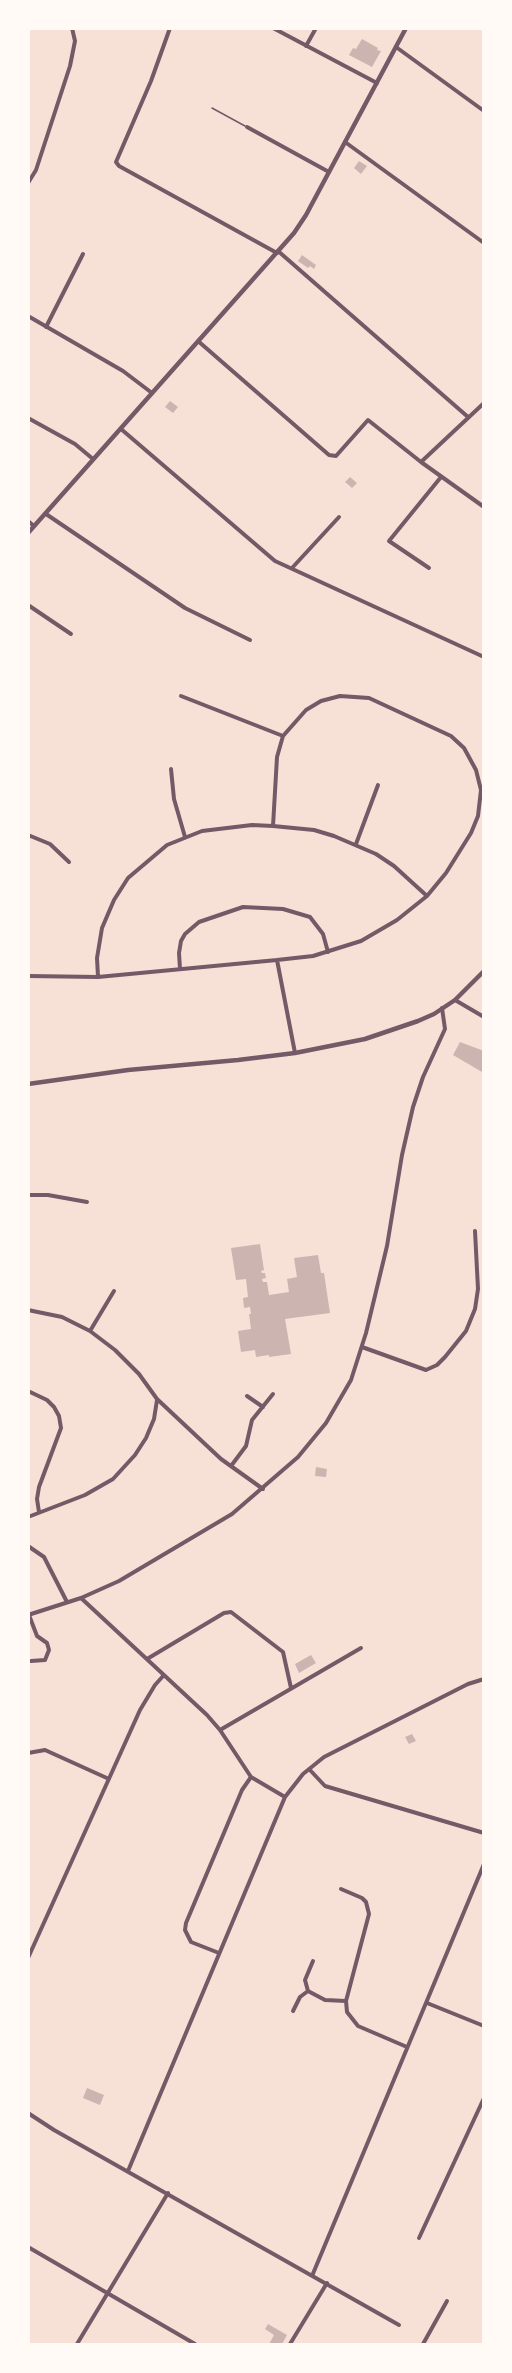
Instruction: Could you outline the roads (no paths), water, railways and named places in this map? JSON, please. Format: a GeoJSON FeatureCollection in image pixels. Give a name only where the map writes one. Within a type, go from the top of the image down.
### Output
{"type":"FeatureCollection","features":[{"type":"Feature","properties":{"kind":"street"},"geometry":{"type":"LineString","coordinates":[[28,183],[36,170],[70,66],[75,41],[72,28]]}},
{"type":"Feature","properties":{"kind":"street"},"geometry":{"type":"LineString","coordinates":[[170,28],[151,81],[117,157],[116,162],[119,166],[278,252],[468,417]]}},
{"type":"Feature","properties":{"kind":"street"},"geometry":{"type":"LineString","coordinates":[[273,28],[377,84]]}},
{"type":"Feature","properties":{"kind":"street"},"geometry":{"type":"LineString","coordinates":[[306,46],[316,28]]}},
{"type":"Feature","properties":{"kind":"street"},"geometry":{"type":"LineString","coordinates":[[28,533],[278,252],[306,215],[406,28]]}},
{"type":"Feature","properties":{"kind":"street"},"geometry":{"type":"LineString","coordinates":[[396,47],[483,111]]}},
{"type":"Feature","properties":{"kind":"street"},"geometry":{"type":"LineString","coordinates":[[247,127],[329,172]]}},
{"type":"Feature","properties":{"kind":"street"},"geometry":{"type":"LineString","coordinates":[[345,142],[483,243]]}},
{"type":"Feature","properties":{"kind":"street"},"geometry":{"type":"LineString","coordinates":[[46,327],[83,254]]}},
{"type":"Feature","properties":{"kind":"street"},"geometry":{"type":"LineString","coordinates":[[28,316],[123,372],[152,393]]}},
{"type":"Feature","properties":{"kind":"street"},"geometry":{"type":"LineString","coordinates":[[198,341],[329,455],[336,456],[368,420],[420,462],[483,507]]}},
{"type":"Feature","properties":{"kind":"street"},"geometry":{"type":"LineString","coordinates":[[420,462],[483,403]]}},
{"type":"Feature","properties":{"kind":"street"},"geometry":{"type":"LineString","coordinates":[[28,418],[75,444],[93,459]]}},
{"type":"Feature","properties":{"kind":"street"},"geometry":{"type":"LineString","coordinates":[[121,429],[265,554],[483,657]]}},
{"type":"Feature","properties":{"kind":"street"},"geometry":{"type":"LineString","coordinates":[[429,568],[389,541],[441,477]]}},
{"type":"Feature","properties":{"kind":"street"},"geometry":{"type":"LineString","coordinates":[[46,514],[185,608],[250,640]]}},
{"type":"Feature","properties":{"kind":"street"},"geometry":{"type":"LineString","coordinates":[[292,568],[339,517]]}},
{"type":"Feature","properties":{"kind":"street"},"geometry":{"type":"LineString","coordinates":[[28,521],[34,526]]}},
{"type":"Feature","properties":{"kind":"street"},"geometry":{"type":"LineString","coordinates":[[28,605],[71,634]]}},
{"type":"Feature","properties":{"kind":"street"},"geometry":{"type":"LineString","coordinates":[[181,696],[283,736]]}},
{"type":"Feature","properties":{"kind":"street"},"geometry":{"type":"LineString","coordinates":[[28,976],[98,977],[277,960],[328,952],[362,941],[398,920],[427,896],[452,864],[471,833],[478,816],[482,789],[476,770],[464,748],[451,736],[369,698],[340,696],[321,701],[306,710],[283,736],[277,757],[273,826]]}},
{"type":"Feature","properties":{"kind":"street"},"geometry":{"type":"LineString","coordinates":[[171,769],[174,799],[185,837]]}},
{"type":"Feature","properties":{"kind":"street"},"geometry":{"type":"LineString","coordinates":[[356,844],[378,785]]}},
{"type":"Feature","properties":{"kind":"street"},"geometry":{"type":"LineString","coordinates":[[98,977],[97,958],[102,928],[114,900],[128,878],[167,845],[185,837],[221,828],[273,826],[314,830],[356,844],[394,866],[427,896]]}},
{"type":"Feature","properties":{"kind":"street"},"geometry":{"type":"LineString","coordinates":[[28,835],[50,843],[69,862]]}},
{"type":"Feature","properties":{"kind":"street"},"geometry":{"type":"LineString","coordinates":[[180,969],[179,952],[185,934],[199,922],[243,907],[283,909],[310,917],[323,934],[328,952]]}},
{"type":"Feature","properties":{"kind":"street"},"geometry":{"type":"LineString","coordinates":[[277,960],[295,1053]]}},
{"type":"Feature","properties":{"kind":"street"},"geometry":{"type":"LineString","coordinates":[[28,1084],[128,1070],[295,1053],[365,1039],[418,1021],[442,1008],[455,1000],[483,971]]}},
{"type":"Feature","properties":{"kind":"street"},"geometry":{"type":"LineString","coordinates":[[455,1000],[483,1017]]}},
{"type":"Feature","properties":{"kind":"street"},"geometry":{"type":"LineString","coordinates":[[31,1661],[45,1660],[49,1650],[47,1643],[37,1636],[29,1615],[81,1598],[119,1581],[232,1514],[298,1457],[326,1423],[351,1380],[362,1347],[387,1246],[412,1107],[445,1029],[442,1008]]}},
{"type":"Feature","properties":{"kind":"street"},"geometry":{"type":"LineString","coordinates":[[28,1195],[87,1202]]}},
{"type":"Feature","properties":{"kind":"street"},"geometry":{"type":"LineString","coordinates":[[362,1347],[426,1370],[437,1365],[458,1342],[471,1320],[481,1265],[475,1231]]}},
{"type":"Feature","properties":{"kind":"street"},"geometry":{"type":"LineString","coordinates":[[90,1331],[114,1291]]}},
{"type":"Feature","properties":{"kind":"street"},"geometry":{"type":"LineString","coordinates":[[28,1310],[63,1317],[90,1331],[115,1350],[139,1374],[157,1399],[231,1466],[263,1489]]}},
{"type":"Feature","properties":{"kind":"street"},"geometry":{"type":"LineString","coordinates":[[28,1391],[47,1400],[54,1407],[59,1416],[61,1428],[39,1487],[37,1499],[39,1512]]}},
{"type":"Feature","properties":{"kind":"street"},"geometry":{"type":"LineString","coordinates":[[231,1466],[246,1446],[252,1420],[273,1394]]}},
{"type":"Feature","properties":{"kind":"street"},"geometry":{"type":"LineString","coordinates":[[247,1396],[263,1407]]}},
{"type":"Feature","properties":{"kind":"street"},"geometry":{"type":"LineString","coordinates":[[28,1517],[85,1495],[106,1484],[121,1472],[146,1438],[154,1419],[157,1399]]}},
{"type":"Feature","properties":{"kind":"street"},"geometry":{"type":"LineString","coordinates":[[28,1546],[44,1557],[67,1602]]}},
{"type":"Feature","properties":{"kind":"street"},"geometry":{"type":"LineString","coordinates":[[81,1598],[207,1714],[251,1777],[285,1797]]}},
{"type":"Feature","properties":{"kind":"street"},"geometry":{"type":"LineString","coordinates":[[147,1659],[224,1613],[231,1612],[283,1652],[291,1688]]}},
{"type":"Feature","properties":{"kind":"street"},"geometry":{"type":"LineString","coordinates":[[220,1730],[361,1648]]}},
{"type":"Feature","properties":{"kind":"street"},"geometry":{"type":"LineString","coordinates":[[28,1958],[140,1710],[164,1675]]}},
{"type":"Feature","properties":{"kind":"street"},"geometry":{"type":"LineString","coordinates":[[128,2171],[285,1797],[309,1769],[324,1758],[468,1684],[483,1679]]}},
{"type":"Feature","properties":{"kind":"street"},"geometry":{"type":"LineString","coordinates":[[28,1753],[45,1750],[109,1779]]}},
{"type":"Feature","properties":{"kind":"street"},"geometry":{"type":"LineString","coordinates":[[309,1769],[326,1786],[483,1833]]}},
{"type":"Feature","properties":{"kind":"street"},"geometry":{"type":"LineString","coordinates":[[219,1953],[191,1942],[185,1930],[186,1923],[242,1790],[251,1777]]}},
{"type":"Feature","properties":{"kind":"street"},"geometry":{"type":"LineString","coordinates":[[312,2276],[483,1864]]}},
{"type":"Feature","properties":{"kind":"street"},"geometry":{"type":"LineString","coordinates":[[341,1889],[362,1898],[366,1902],[369,1914],[346,2001],[347,2012],[358,2026],[407,2047]]}},
{"type":"Feature","properties":{"kind":"street"},"geometry":{"type":"LineString","coordinates":[[313,1961],[305,1980],[308,1990],[325,2000],[346,2001]]}},
{"type":"Feature","properties":{"kind":"street"},"geometry":{"type":"LineString","coordinates":[[293,2011],[300,1997],[308,1990]]}},
{"type":"Feature","properties":{"kind":"street"},"geometry":{"type":"LineString","coordinates":[[427,2003],[483,2026]]}},
{"type":"Feature","properties":{"kind":"street"},"geometry":{"type":"LineString","coordinates":[[419,2238],[483,2098]]}},
{"type":"Feature","properties":{"kind":"street"},"geometry":{"type":"LineString","coordinates":[[28,2113],[279,2259],[327,2283],[399,2325]]}},
{"type":"Feature","properties":{"kind":"street"},"geometry":{"type":"LineString","coordinates":[[77,2344],[168,2193]]}},
{"type":"Feature","properties":{"kind":"street"},"geometry":{"type":"LineString","coordinates":[[28,2247],[195,2344]]}},
{"type":"Feature","properties":{"kind":"street"},"geometry":{"type":"LineString","coordinates":[[290,2344],[327,2283]]}},
{"type":"Feature","properties":{"kind":"street"},"geometry":{"type":"LineString","coordinates":[[423,2344],[447,2301]]}},
{"type":"Feature","properties":{"kind":"lane"},"geometry":{"type":"LineString","coordinates":[[212,108],[247,127]]}}]}
